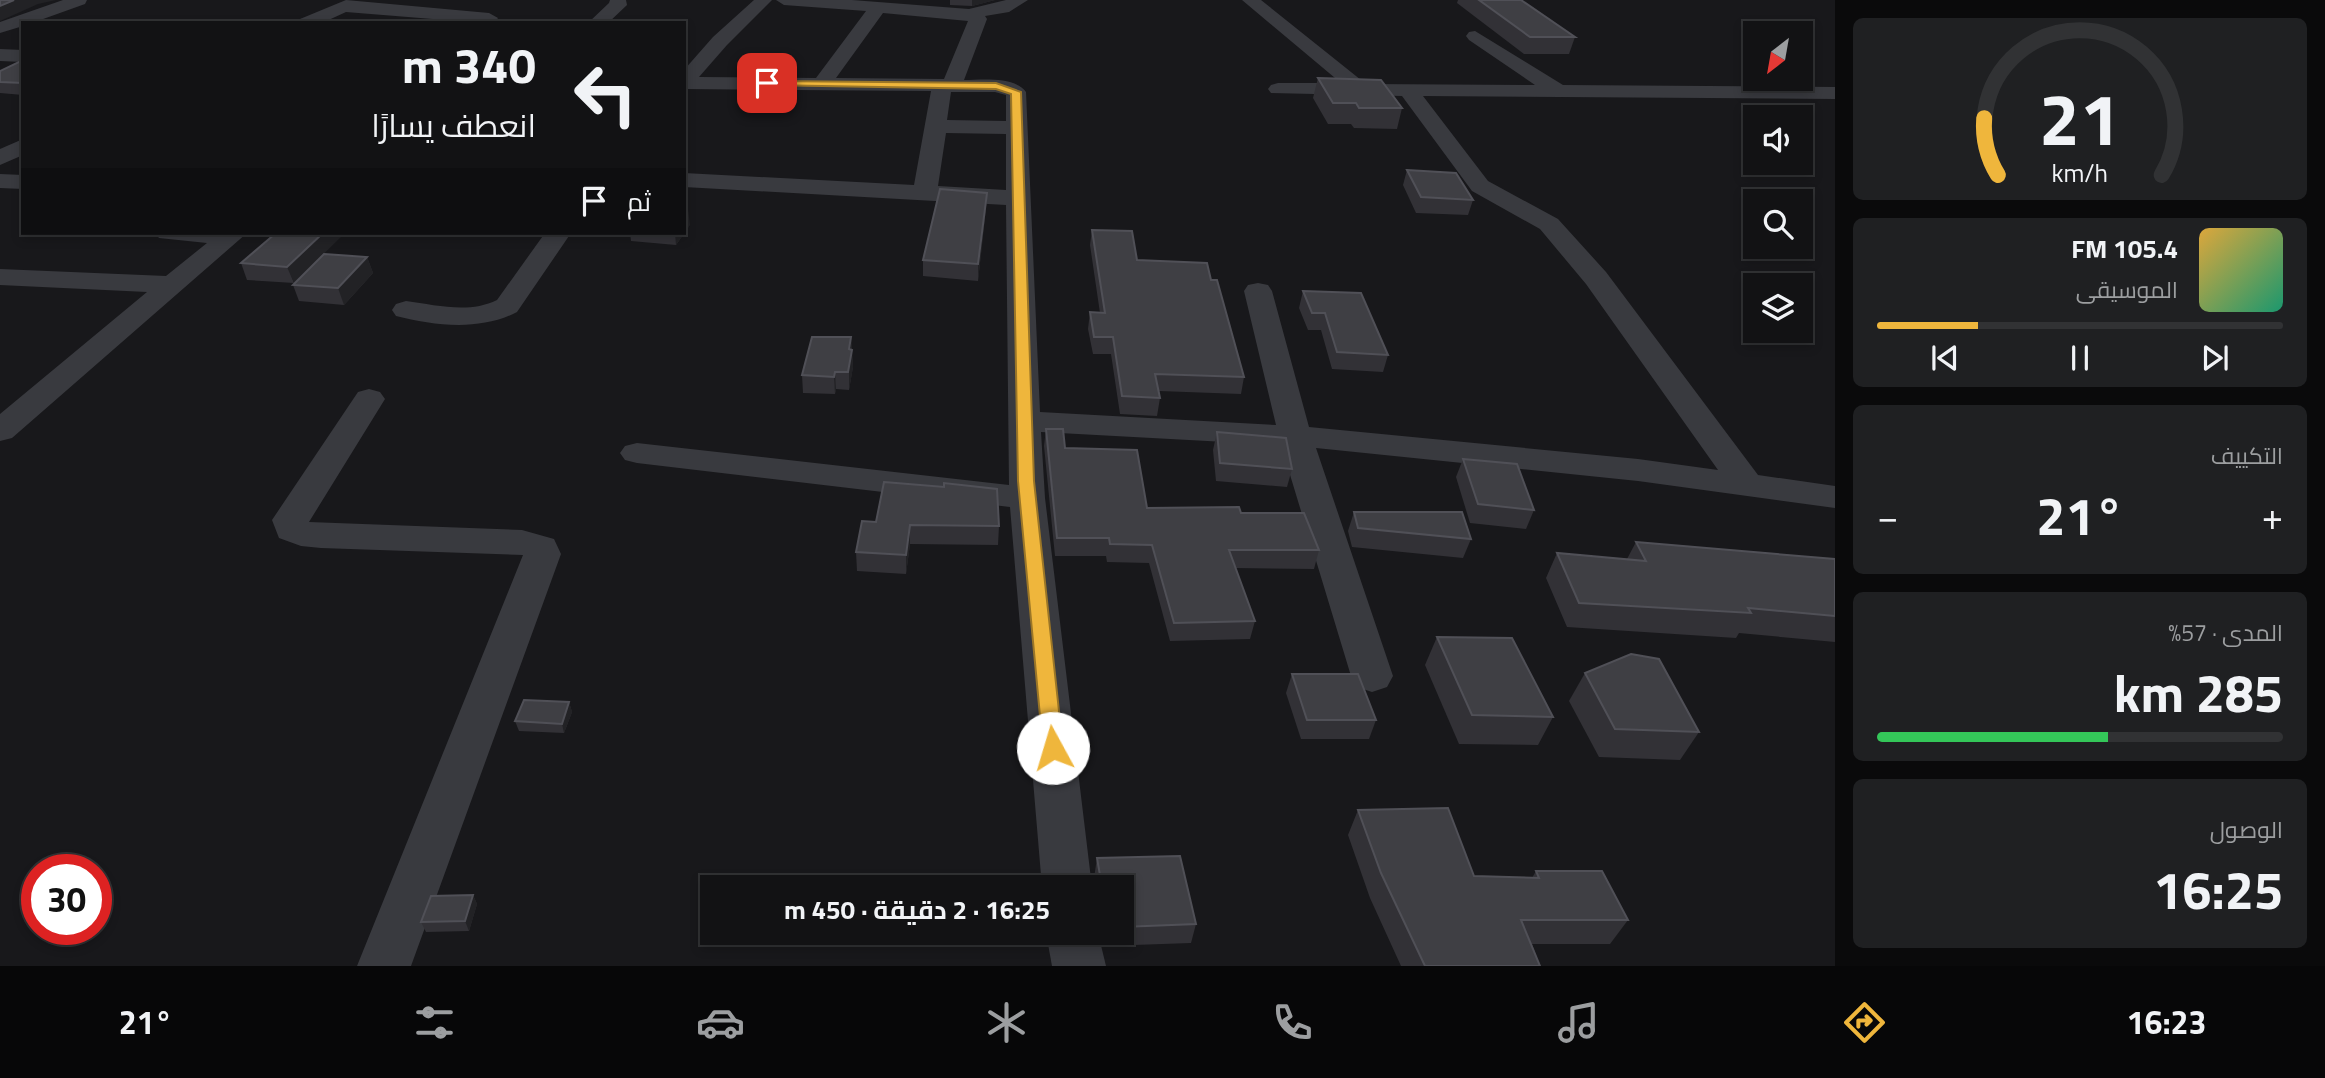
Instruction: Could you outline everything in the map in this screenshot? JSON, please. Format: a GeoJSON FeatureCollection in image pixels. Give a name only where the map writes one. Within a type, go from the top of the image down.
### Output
{"type":"FeatureCollection","features":[{"type":"Feature","properties":{"kind":"street"},"geometry":{"type":"LineString","coordinates":[[0,27],[79,0]]}},
{"type":"Feature","properties":{"kind":"street"},"geometry":{"type":"LineString","coordinates":[[311,21],[361,0]]}},
{"type":"Feature","properties":{"kind":"street"},"geometry":{"type":"LineString","coordinates":[[599,21],[618,5],[618,0]]}},
{"type":"Feature","properties":{"kind":"street"},"geometry":{"type":"LineString","coordinates":[[686,81],[720,41],[764,0]]}},
{"type":"Feature","properties":{"kind":"street"},"geometry":{"type":"LineString","coordinates":[[784,0],[969,14],[1003,8],[1020,0]]}},
{"type":"Feature","properties":{"kind":"street"},"geometry":{"type":"LineString","coordinates":[[1250,0],[1281,22],[1359,88]]}},
{"type":"Feature","properties":{"kind":"street"},"geometry":{"type":"LineString","coordinates":[[822,83],[878,6]]}},
{"type":"Feature","properties":{"kind":"street"},"geometry":{"type":"LineString","coordinates":[[343,7],[489,18]]}},
{"type":"Feature","properties":{"kind":"street"},"geometry":{"type":"LineString","coordinates":[[925,194],[947,86],[978,19],[969,14]]}},
{"type":"Feature","properties":{"kind":"street"},"geometry":{"type":"LineString","coordinates":[[1475,36],[1561,93]]}},
{"type":"Feature","properties":{"kind":"street"},"geometry":{"type":"LineString","coordinates":[[0,55],[21,56]]}},
{"type":"Feature","properties":{"kind":"street"},"geometry":{"type":"LineString","coordinates":[[0,71],[21,62]]}},
{"type":"Feature","properties":{"kind":"street"},"geometry":{"type":"LineString","coordinates":[[686,83],[996,86],[1016,92],[1020,321],[1027,498],[1066,875]]}},
{"type":"Feature","properties":{"kind":"street"},"geometry":{"type":"LineString","coordinates":[[1278,89],[1835,93]]}},
{"type":"Feature","properties":{"kind":"street"},"geometry":{"type":"LineString","coordinates":[[1407,89],[1480,186],[1549,224],[1596,278],[1746,484]]}},
{"type":"Feature","properties":{"kind":"street"},"geometry":{"type":"LineString","coordinates":[[937,126],[1018,128]]}},
{"type":"Feature","properties":{"kind":"street"},"geometry":{"type":"LineString","coordinates":[[0,158],[21,147]]}},
{"type":"Feature","properties":{"kind":"street"},"geometry":{"type":"LineString","coordinates":[[686,180],[1019,198]]}},
{"type":"Feature","properties":{"kind":"street"},"geometry":{"type":"LineString","coordinates":[[0,181],[21,182]]}},
{"type":"Feature","properties":{"kind":"street"},"geometry":{"type":"LineString","coordinates":[[0,431],[231,235]]}},
{"type":"Feature","properties":{"kind":"street"},"geometry":{"type":"LineString","coordinates":[[406,310],[472,316],[495,314],[507,306],[557,235]]}},
{"type":"Feature","properties":{"kind":"street"},"geometry":{"type":"LineString","coordinates":[[0,277],[173,285]]}},
{"type":"Feature","properties":{"kind":"street"},"geometry":{"type":"LineString","coordinates":[[1258,291],[1295,436],[1372,676]]}},
{"type":"Feature","properties":{"kind":"street"},"geometry":{"type":"LineString","coordinates":[[369,399],[290,520],[292,529],[301,534],[321,536],[522,542],[541,548],[542,554],[384,966]]}},
{"type":"Feature","properties":{"kind":"street"},"geometry":{"type":"LineString","coordinates":[[1025,421],[1295,436],[1638,470],[1835,497]]}},
{"type":"Feature","properties":{"kind":"street"},"geometry":{"type":"LineString","coordinates":[[637,453],[1027,498]]}},
{"type":"Feature","properties":{"kind":"street"},"geometry":{"type":"LineString","coordinates":[[1075,945],[1079,966]]}},
{"type":"Feature","properties":{"kind":"building"},"geometry":{"type":"Polygon","coordinates":[[[0,0],[14,0],[0,6],[0,0]]]}},
{"type":"Feature","properties":{"kind":"building"},"geometry":{"type":"Polygon","coordinates":[[[1479,0],[1521,0],[1575,37],[1530,37],[1479,0]]]}},
{"type":"Feature","properties":{"kind":"building"},"geometry":{"type":"Polygon","coordinates":[[[21,61],[21,83],[0,82],[0,71],[21,61]]]}},
{"type":"Feature","properties":{"kind":"building"},"geometry":{"type":"Polygon","coordinates":[[[1318,78],[1381,80],[1402,108],[1359,108],[1356,103],[1333,103],[1318,78]]]}},
{"type":"Feature","properties":{"kind":"building"},"geometry":{"type":"Polygon","coordinates":[[[1407,170],[1456,173],[1473,200],[1421,197],[1407,170]]]}},
{"type":"Feature","properties":{"kind":"building"},"geometry":{"type":"Polygon","coordinates":[[[940,189],[987,193],[978,264],[923,260],[940,189]]]}},
{"type":"Feature","properties":{"kind":"building"},"geometry":{"type":"Polygon","coordinates":[[[1092,230],[1132,231],[1137,260],[1207,263],[1211,280],[1217,280],[1244,377],[1155,374],[1160,398],[1122,396],[1113,337],[1094,337],[1090,312],[1105,313],[1092,230]]]}},
{"type":"Feature","properties":{"kind":"building"},"geometry":{"type":"Polygon","coordinates":[[[274,235],[321,235],[287,267],[241,263],[274,235]]]}},
{"type":"Feature","properties":{"kind":"building"},"geometry":{"type":"Polygon","coordinates":[[[324,254],[367,257],[338,288],[293,285],[324,254]]]}},
{"type":"Feature","properties":{"kind":"building"},"geometry":{"type":"Polygon","coordinates":[[[1303,291],[1361,293],[1388,355],[1337,352],[1325,313],[1312,313],[1303,291]]]}},
{"type":"Feature","properties":{"kind":"building"},"geometry":{"type":"Polygon","coordinates":[[[812,337],[851,337],[849,349],[852,350],[848,372],[835,372],[834,377],[802,375],[812,337]]]}},
{"type":"Feature","properties":{"kind":"building"},"geometry":{"type":"Polygon","coordinates":[[[1046,429],[1063,429],[1065,448],[1137,450],[1147,508],[1239,507],[1241,513],[1304,513],[1319,550],[1229,550],[1255,621],[1174,623],[1152,545],[1110,544],[1109,538],[1057,538],[1046,429]]]}},
{"type":"Feature","properties":{"kind":"building"},"geometry":{"type":"Polygon","coordinates":[[[1217,432],[1286,438],[1292,469],[1220,463],[1217,432]]]}},
{"type":"Feature","properties":{"kind":"building"},"geometry":{"type":"Polygon","coordinates":[[[1463,459],[1517,464],[1534,510],[1478,504],[1463,459]]]}},
{"type":"Feature","properties":{"kind":"building"},"geometry":{"type":"Polygon","coordinates":[[[884,482],[944,487],[944,483],[997,489],[999,526],[910,525],[906,555],[856,552],[862,521],[876,522],[884,482]]]}},
{"type":"Feature","properties":{"kind":"building"},"geometry":{"type":"Polygon","coordinates":[[[1354,512],[1462,512],[1471,539],[1358,528],[1354,512]]]}},
{"type":"Feature","properties":{"kind":"building"},"geometry":{"type":"Polygon","coordinates":[[[1636,542],[1835,559],[1835,616],[1748,608],[1751,613],[1579,603],[1557,553],[1646,561],[1636,542]]]}},
{"type":"Feature","properties":{"kind":"building"},"geometry":{"type":"Polygon","coordinates":[[[1437,637],[1512,638],[1553,717],[1472,715],[1437,637]]]}},
{"type":"Feature","properties":{"kind":"building"},"geometry":{"type":"Polygon","coordinates":[[[1631,654],[1659,659],[1699,732],[1615,729],[1585,673],[1631,654]]]}},
{"type":"Feature","properties":{"kind":"building"},"geometry":{"type":"Polygon","coordinates":[[[1292,674],[1358,674],[1376,720],[1307,720],[1292,674]]]}},
{"type":"Feature","properties":{"kind":"building"},"geometry":{"type":"Polygon","coordinates":[[[524,700],[569,702],[562,724],[515,721],[524,700]]]}},
{"type":"Feature","properties":{"kind":"building"},"geometry":{"type":"Polygon","coordinates":[[[1448,808],[1474,876],[1539,878],[1536,871],[1602,871],[1628,920],[1521,920],[1540,966],[1425,966],[1381,873],[1358,810],[1448,808]]]}},
{"type":"Feature","properties":{"kind":"building"},"geometry":{"type":"Polygon","coordinates":[[[1180,856],[1196,924],[1134,927],[1134,875],[1100,875],[1097,858],[1180,856]]]}},
{"type":"Feature","properties":{"kind":"building"},"geometry":{"type":"Polygon","coordinates":[[[473,895],[465,921],[421,922],[431,896],[473,895]]]}},
{"type":"Feature","properties":{"kind":"route"},"geometry":{"type":"LineString","coordinates":[[767,83],[996,86],[1016,92],[1025,464],[1053,748]]}}]}
